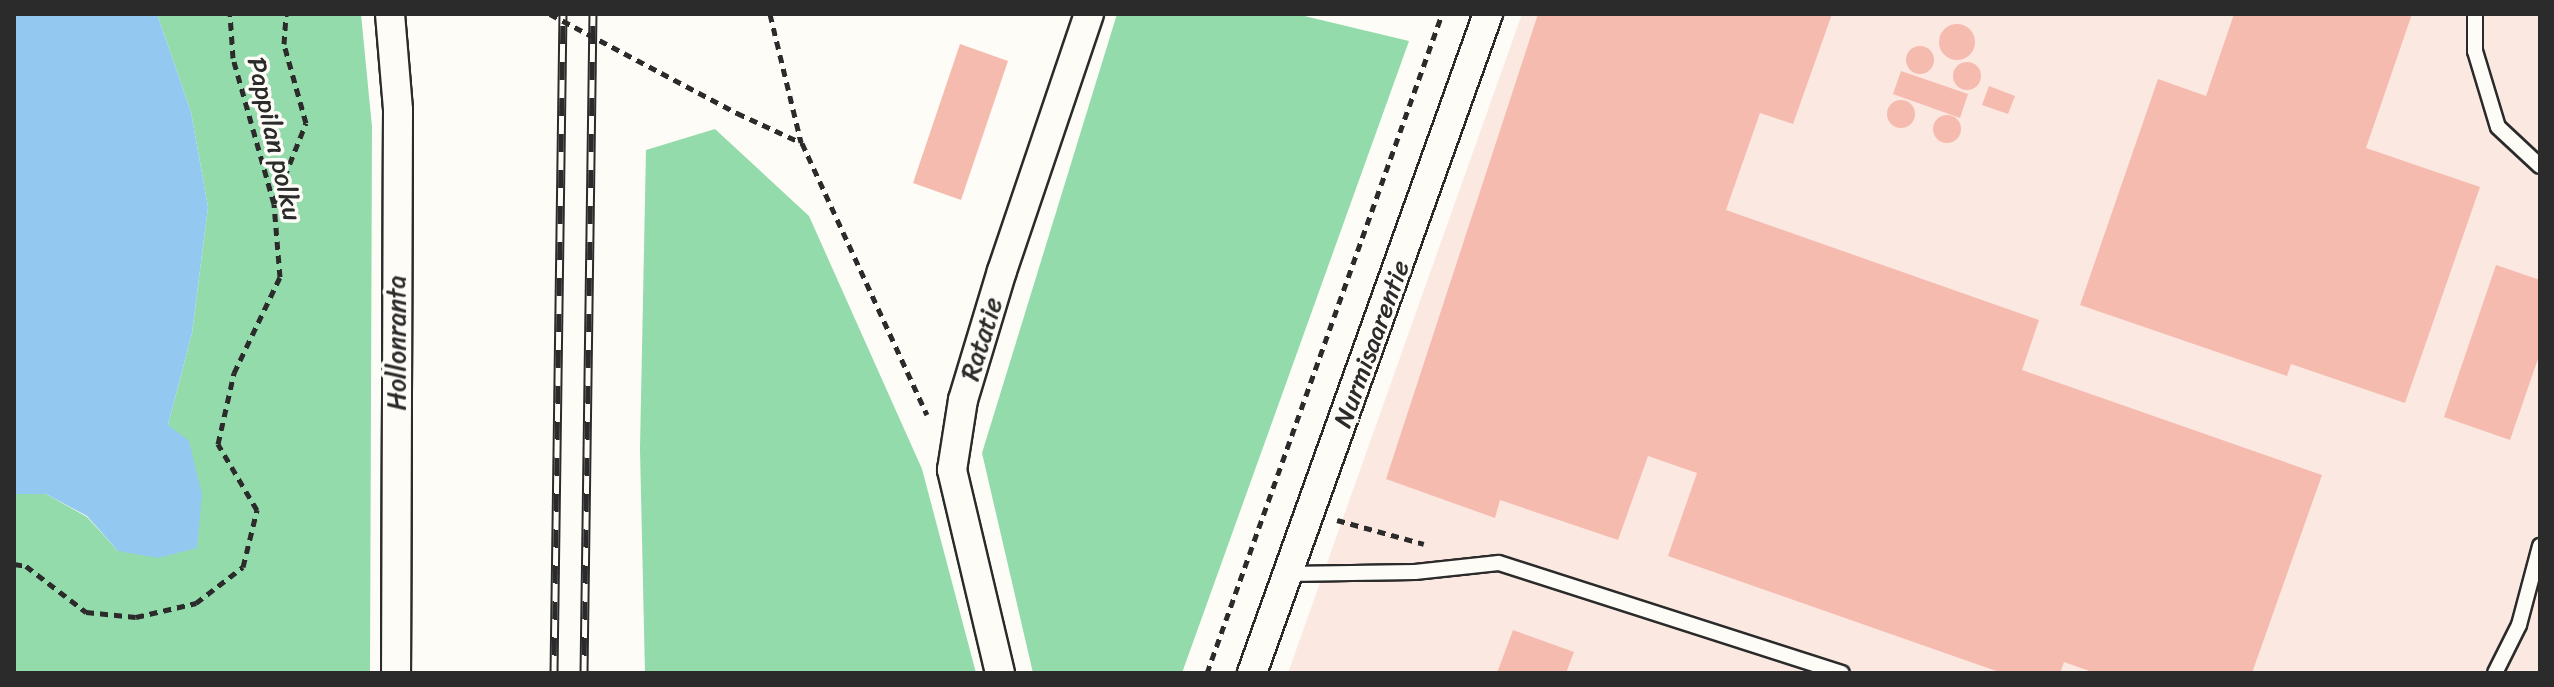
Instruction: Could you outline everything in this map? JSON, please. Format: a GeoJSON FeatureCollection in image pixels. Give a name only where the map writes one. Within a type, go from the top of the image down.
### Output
{"type":"FeatureCollection","features":[{"type":"Feature","properties":{"kind":"street","name":"Hollonranta"},"geometry":{"type":"LineString","coordinates":[[390,14],[398,110],[396,673]]}},
{"type":"Feature","properties":{"kind":"street","name":"Ratatie"},"geometry":{"type":"LineString","coordinates":[[1000,673],[952,470],[963,400],[998,285],[1089,14]]}},
{"type":"Feature","properties":{"kind":"street","name":"Nurmisaarentie"},"geometry":{"type":"LineString","coordinates":[[1252,673],[1488,14]]}},
{"type":"Feature","properties":{"kind":"lane"},"geometry":{"type":"LineString","coordinates":[[2475,14],[2475,51],[2498,127],[2540,166]]}},
{"type":"Feature","properties":{"kind":"lane"},"geometry":{"type":"LineString","coordinates":[[2495,673],[2519,625],[2540,546]]}},
{"type":"Feature","properties":{"kind":"lane"},"geometry":{"type":"LineString","coordinates":[[1288,574],[1415,572],[1499,563],[1842,673]]}},
{"type":"Feature","properties":{"kind":"path","name":"Pappilan polku"},"geometry":{"type":"LineString","coordinates":[[14,564],[26,566],[86,612],[136,617],[196,603],[243,567],[257,510],[218,444],[234,373],[280,277],[274,204],[233,58],[230,14]]}},
{"type":"Feature","properties":{"kind":"path"},"geometry":{"type":"LineString","coordinates":[[274,204],[306,123],[284,44],[286,14]]}},
{"type":"Feature","properties":{"kind":"path"},"geometry":{"type":"LineString","coordinates":[[550,14],[737,113],[802,143]]}},
{"type":"Feature","properties":{"kind":"path"},"geometry":{"type":"LineString","coordinates":[[770,14],[802,143],[952,470]]}},
{"type":"Feature","properties":{"kind":"path"},"geometry":{"type":"LineString","coordinates":[[1207,673],[1442,14]]}},
{"type":"Feature","properties":{"kind":"shaded area"},"geometry":{"type":"Polygon","coordinates":[[[1522,14],[2540,14],[2540,673],[1288,673],[1522,14]]]}},
{"type":"Feature","properties":{"kind":"green space"},"geometry":{"type":"Polygon","coordinates":[[[157,14],[361,14],[372,127],[370,673],[14,673],[14,494],[46,494],[87,517],[118,551],[168,425],[192,333],[208,207],[191,112],[157,14]]]}},
{"type":"Feature","properties":{"kind":"green space"},"geometry":{"type":"Polygon","coordinates":[[[1117,14],[1296,14],[1409,41],[1182,673],[1033,673],[982,453],[1117,14]]]}},
{"type":"Feature","properties":{"kind":"green space"},"geometry":{"type":"Polygon","coordinates":[[[715,129],[809,216],[922,469],[976,673],[645,673],[640,449],[646,150],[715,129]]]}},
{"type":"Feature","properties":{"kind":"water"},"geometry":{"type":"Polygon","coordinates":[[[14,14],[157,14],[191,112],[208,207],[192,333],[168,425],[189,441],[202,495],[197,548],[158,558],[118,551],[87,516],[46,494],[14,494],[14,14]]]}},
{"type":"Feature","properties":{"kind":"building"},"geometry":{"type":"Polygon","coordinates":[[[1538,14],[1832,14],[1793,124],[1760,113],[1726,210],[2039,320],[2022,370],[2322,475],[2252,673],[2095,673],[2064,662],[2060,673],[2002,673],[1668,556],[1697,473],[1648,456],[1618,540],[1500,500],[1495,518],[1386,479],[1538,14]]]}},
{"type":"Feature","properties":{"kind":"building"},"geometry":{"type":"Polygon","coordinates":[[[2234,14],[2412,14],[2366,148],[2480,187],[2405,403],[2291,364],[2287,376],[2080,305],[2158,79],[2206,96],[2234,14]]]}},
{"type":"Feature","properties":{"kind":"building"},"geometry":{"type":"Polygon","coordinates":[[[1957,24],[1970,29],[1975,42],[1970,55],[1957,60],[1944,55],[1939,42],[1944,29],[1957,24]]]}},
{"type":"Feature","properties":{"kind":"building"},"geometry":{"type":"Polygon","coordinates":[[[960,44],[1008,61],[961,200],[913,183],[960,44]]]}},
{"type":"Feature","properties":{"kind":"building"},"geometry":{"type":"Polygon","coordinates":[[[1920,46],[1930,50],[1934,60],[1930,70],[1920,74],[1910,70],[1906,60],[1910,50],[1920,46]]]}},
{"type":"Feature","properties":{"kind":"building"},"geometry":{"type":"Polygon","coordinates":[[[1967,62],[1977,66],[1981,76],[1977,86],[1967,90],[1957,86],[1953,76],[1957,66],[1967,62]]]}},
{"type":"Feature","properties":{"kind":"building"},"geometry":{"type":"Polygon","coordinates":[[[1901,71],[1968,94],[1960,118],[1893,94],[1901,71]]]}},
{"type":"Feature","properties":{"kind":"building"},"geometry":{"type":"Polygon","coordinates":[[[1989,86],[2015,96],[2008,114],[1982,105],[1989,86]]]}},
{"type":"Feature","properties":{"kind":"building"},"geometry":{"type":"Polygon","coordinates":[[[1901,100],[1911,104],[1915,114],[1911,124],[1901,128],[1891,124],[1887,114],[1891,104],[1901,100]]]}},
{"type":"Feature","properties":{"kind":"building"},"geometry":{"type":"Polygon","coordinates":[[[1947,115],[1957,119],[1961,129],[1957,139],[1947,143],[1937,139],[1933,129],[1937,119],[1947,115]]]}},
{"type":"Feature","properties":{"kind":"building"},"geometry":{"type":"Polygon","coordinates":[[[2496,265],[2540,280],[2540,353],[2510,440],[2444,417],[2496,265]]]}},
{"type":"Feature","properties":{"kind":"building"},"geometry":{"type":"Polygon","coordinates":[[[1513,630],[1574,652],[1566,673],[1497,673],[1513,630]]]}},
{"type":"Feature","properties":{"kind":"railway"},"geometry":{"type":"LineString","coordinates":[[554,673],[563,14]]}},
{"type":"Feature","properties":{"kind":"railway"},"geometry":{"type":"LineString","coordinates":[[584,673],[593,14]]}}]}
